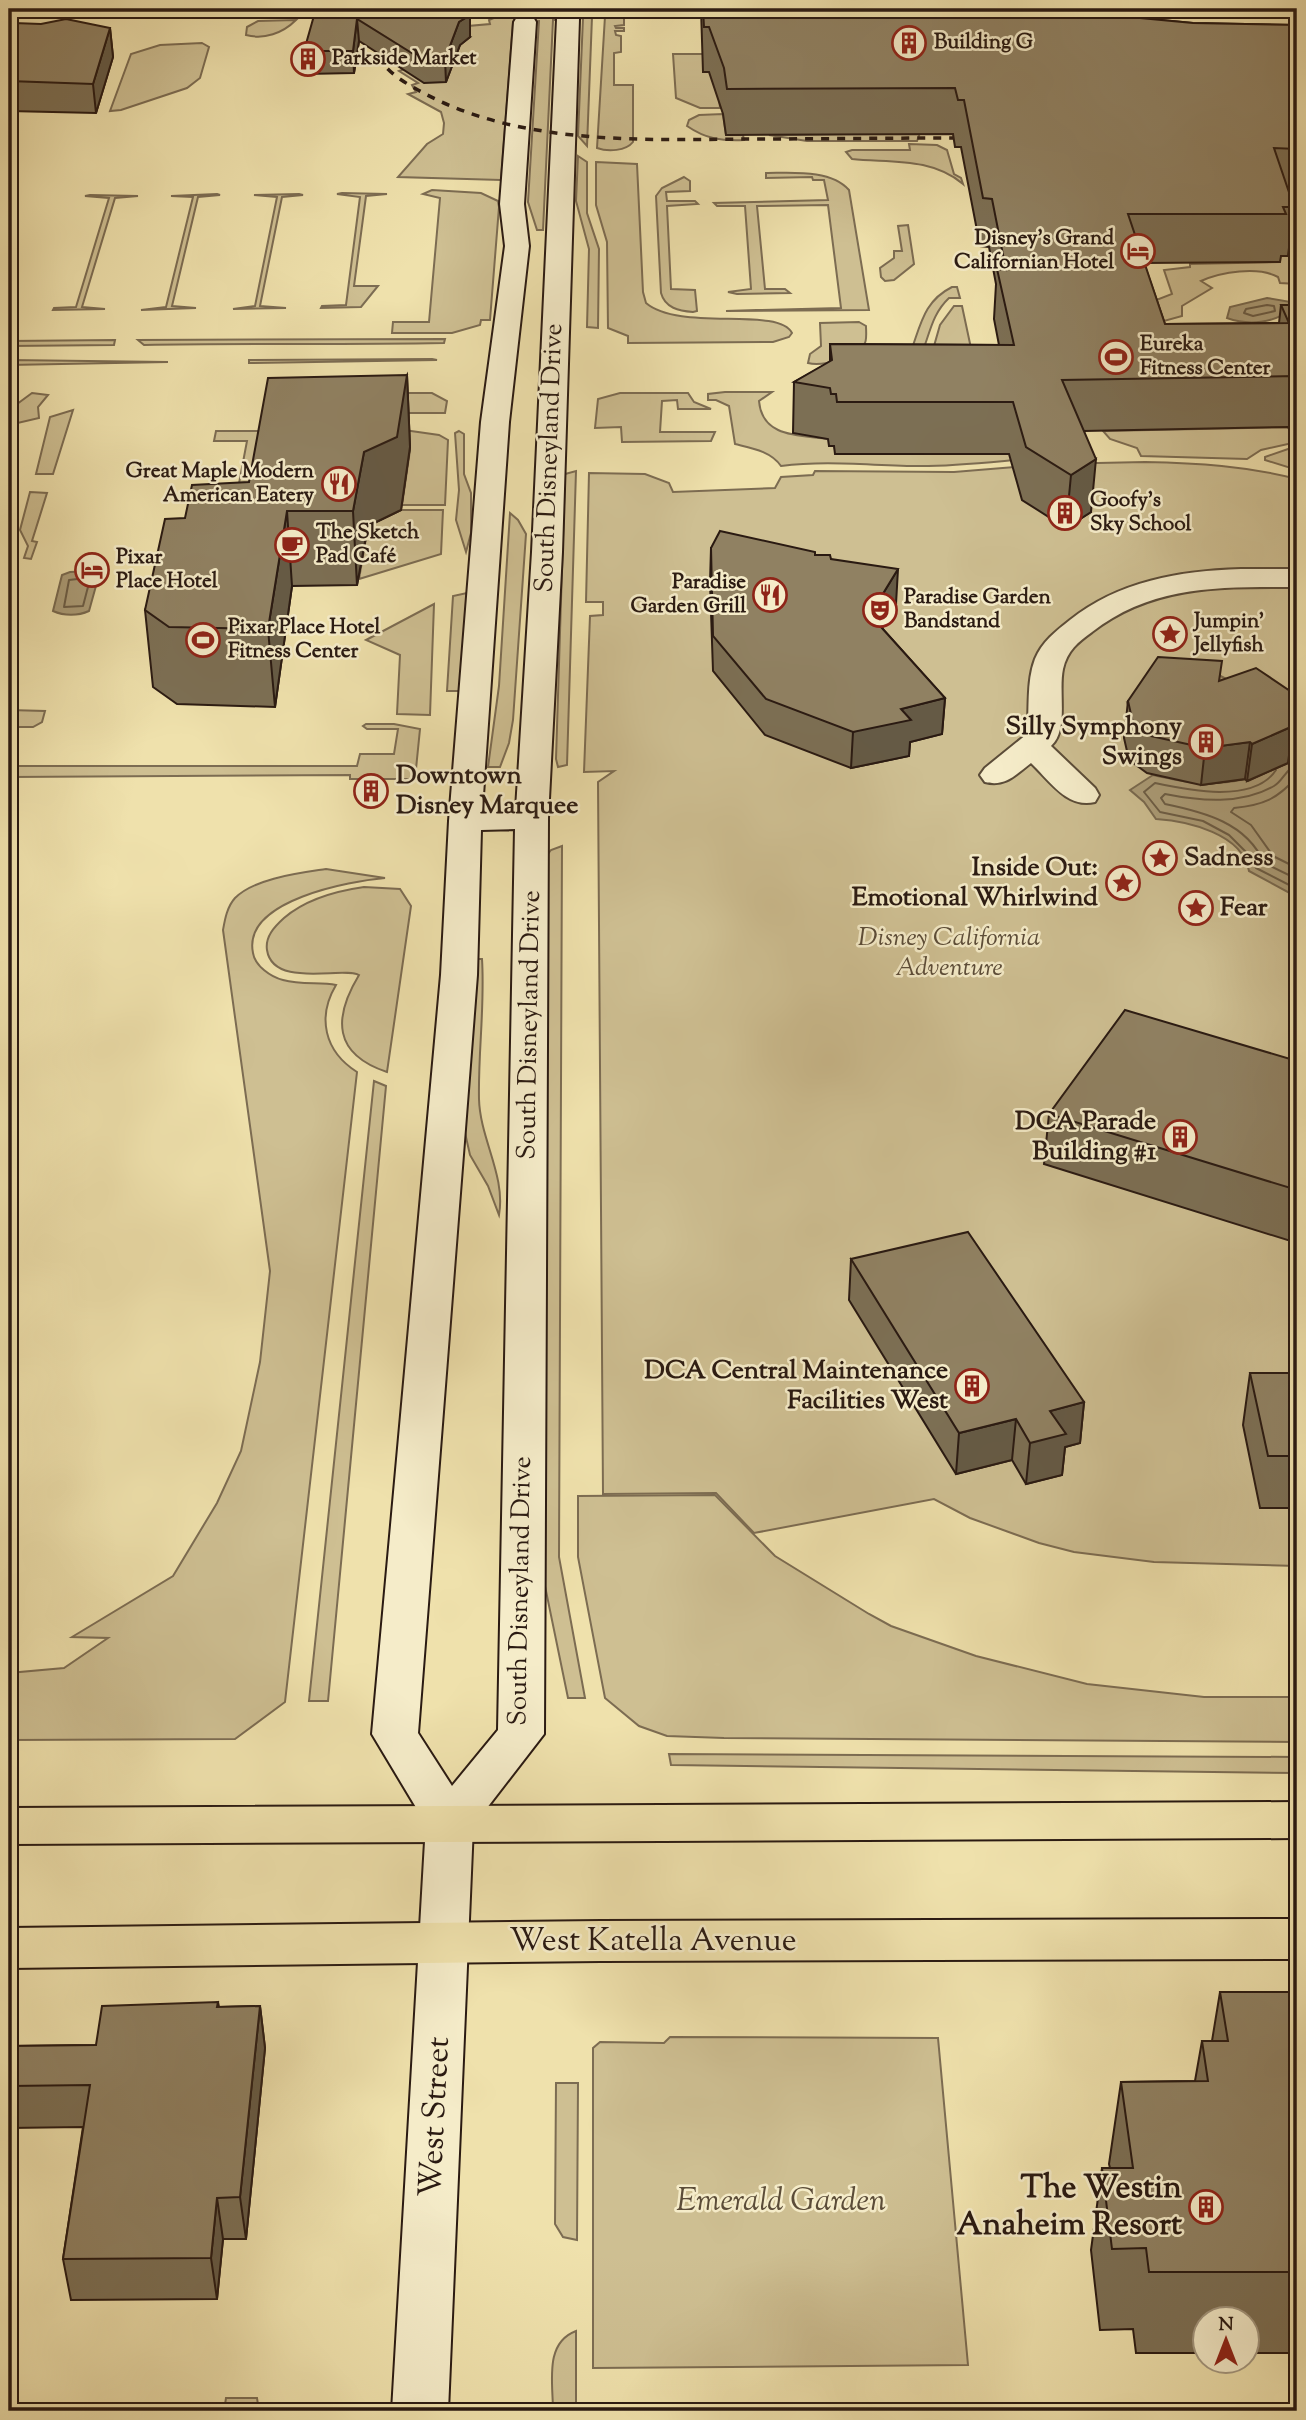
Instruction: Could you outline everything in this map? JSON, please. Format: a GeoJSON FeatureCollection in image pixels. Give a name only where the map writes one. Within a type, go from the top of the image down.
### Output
{"type":"FeatureCollection","features":[{"type":"Feature","properties":{"kind":"main road","name":"South Disneyland Drive"},"geometry":{"type":"LineString","coordinates":[[525,22],[512,204],[517,246],[497,394],[466,821],[459,975],[396,1734],[450,1822],[521,1734],[532,818],[547,552],[568,19]]}},
{"type":"Feature","properties":{"kind":"main road"},"geometry":{"type":"LineString","coordinates":[[996,775],[1043,737],[1045,686],[1054,651],[1100,610],[1120,599],[1165,584],[1211,579],[1297,578]]}},
{"type":"Feature","properties":{"kind":"main road"},"geometry":{"type":"LineString","coordinates":[[1033,747],[1083,795]]}},
{"type":"Feature","properties":{"kind":"main road"},"geometry":{"type":"LineString","coordinates":[[466,821],[532,818]]}},
{"type":"Feature","properties":{"kind":"main road"},"geometry":{"type":"LineString","coordinates":[[9,1826],[1297,1820]]}},
{"type":"Feature","properties":{"kind":"main road","name":"West Street"},"geometry":{"type":"LineString","coordinates":[[420,2411],[450,1822]]}},
{"type":"Feature","properties":{"kind":"main road","name":"West Katella Avenue"},"geometry":{"type":"LineString","coordinates":[[9,1948],[1297,1939]]}},
{"type":"Feature","properties":{"kind":"green space"},"geometry":{"type":"Polygon","coordinates":[[[604,9],[624,12],[624,25],[615,26],[624,28],[624,31],[615,31],[616,35],[621,36],[621,52],[614,53],[614,85],[633,85],[633,142],[616,150],[597,148],[605,16],[592,17],[587,146],[578,136],[583,18],[553,20],[543,230],[537,230],[528,202],[539,21],[513,23],[501,180],[398,177],[427,144],[443,134],[444,123],[441,112],[408,94],[416,92],[412,85],[418,83],[399,71],[458,49],[468,26],[490,24],[489,20],[496,17],[560,15],[604,9]]]}},
{"type":"Feature","properties":{"kind":"green space"},"geometry":{"type":"Polygon","coordinates":[[[296,20],[273,34],[260,37],[246,35],[247,27],[258,21],[296,20]]]}},
{"type":"Feature","properties":{"kind":"green space"},"geometry":{"type":"Polygon","coordinates":[[[202,43],[209,47],[200,78],[187,88],[121,110],[110,111],[131,54],[160,45],[202,43]]]}},
{"type":"Feature","properties":{"kind":"green space"},"geometry":{"type":"Polygon","coordinates":[[[673,54],[703,54],[717,72],[720,108],[700,108],[676,98],[673,54]]]}},
{"type":"Feature","properties":{"kind":"green space"},"geometry":{"type":"Polygon","coordinates":[[[723,114],[726,135],[743,135],[744,140],[714,138],[687,126],[689,120],[699,115],[723,114]]]}},
{"type":"Feature","properties":{"kind":"green space"},"geometry":{"type":"Polygon","coordinates":[[[920,133],[917,141],[807,141],[769,135],[920,133]]]}},
{"type":"Feature","properties":{"kind":"green space"},"geometry":{"type":"Polygon","coordinates":[[[909,144],[937,145],[947,150],[954,174],[961,178],[963,184],[951,175],[924,165],[852,159],[846,152],[910,150],[909,144]]]}},
{"type":"Feature","properties":{"kind":"green space"},"geometry":{"type":"Polygon","coordinates":[[[578,156],[587,162],[587,213],[599,249],[598,328],[587,327],[589,249],[576,201],[578,156]]]}},
{"type":"Feature","properties":{"kind":"green space"},"geometry":{"type":"Polygon","coordinates":[[[596,162],[637,164],[643,292],[646,303],[661,312],[681,316],[768,321],[783,325],[792,333],[789,337],[773,342],[628,343],[628,336],[608,328],[607,242],[596,205],[596,162]]]}},
{"type":"Feature","properties":{"kind":"green space"},"geometry":{"type":"Polygon","coordinates":[[[766,173],[821,175],[832,178],[849,190],[869,310],[726,311],[841,308],[828,205],[757,206],[765,289],[785,289],[790,293],[728,292],[751,289],[745,206],[717,206],[714,203],[828,200],[824,180],[813,180],[812,177],[766,178],[766,173]]]}},
{"type":"Feature","properties":{"kind":"green space"},"geometry":{"type":"Polygon","coordinates":[[[684,177],[690,181],[690,191],[666,192],[667,201],[695,201],[698,204],[667,206],[671,289],[695,290],[697,311],[693,312],[673,308],[661,293],[656,196],[662,188],[684,177]]]}},
{"type":"Feature","properties":{"kind":"green space"},"geometry":{"type":"Polygon","coordinates":[[[432,190],[481,193],[498,201],[490,320],[481,320],[480,325],[452,333],[392,333],[393,322],[429,322],[440,198],[423,194],[432,190]]]}},
{"type":"Feature","properties":{"kind":"green space"},"geometry":{"type":"Polygon","coordinates":[[[337,194],[387,194],[366,196],[354,286],[378,286],[361,307],[321,308],[346,305],[360,197],[337,194]]]}},
{"type":"Feature","properties":{"kind":"green space"},"geometry":{"type":"Polygon","coordinates":[[[220,195],[198,197],[172,306],[196,308],[141,310],[166,307],[193,197],[171,196],[220,195]]]}},
{"type":"Feature","properties":{"kind":"green space"},"geometry":{"type":"Polygon","coordinates":[[[254,195],[303,195],[282,197],[260,306],[286,308],[233,309],[255,306],[277,197],[254,195]]]}},
{"type":"Feature","properties":{"kind":"green space"},"geometry":{"type":"Polygon","coordinates":[[[85,196],[138,196],[115,198],[82,307],[105,309],[53,310],[76,307],[109,198],[85,196]]]}},
{"type":"Feature","properties":{"kind":"green space"},"geometry":{"type":"Polygon","coordinates":[[[908,225],[914,264],[894,280],[885,281],[881,277],[880,268],[894,258],[894,251],[902,251],[898,226],[908,225]]]}},
{"type":"Feature","properties":{"kind":"green space"},"geometry":{"type":"Polygon","coordinates":[[[1274,226],[1297,227],[1297,284],[1280,283],[1278,277],[1250,271],[1219,275],[1201,281],[1212,288],[1182,306],[1182,316],[1160,322],[1181,355],[1146,304],[1172,294],[1164,270],[1190,267],[1190,264],[1279,262],[1277,256],[1288,256],[1274,226]]]}},
{"type":"Feature","properties":{"kind":"green space"},"geometry":{"type":"Polygon","coordinates":[[[952,287],[957,287],[960,298],[949,298],[943,304],[932,324],[922,353],[911,351],[929,306],[952,287]]]}},
{"type":"Feature","properties":{"kind":"green space"},"geometry":{"type":"Polygon","coordinates":[[[954,306],[962,306],[975,367],[934,346],[940,325],[954,306]]]}},
{"type":"Feature","properties":{"kind":"green space"},"geometry":{"type":"Polygon","coordinates":[[[859,322],[866,326],[866,341],[856,353],[822,364],[808,363],[810,354],[821,346],[820,323],[859,322]]]}},
{"type":"Feature","properties":{"kind":"green space"},"geometry":{"type":"Polygon","coordinates":[[[445,339],[444,343],[144,345],[138,340],[445,339]]]}},
{"type":"Feature","properties":{"kind":"green space"},"geometry":{"type":"Polygon","coordinates":[[[115,340],[114,345],[9,346],[9,341],[115,340]]]}},
{"type":"Feature","properties":{"kind":"green space"},"geometry":{"type":"Polygon","coordinates":[[[9,360],[168,362],[9,365],[9,360]]]}},
{"type":"Feature","properties":{"kind":"green space"},"geometry":{"type":"Polygon","coordinates":[[[249,360],[437,360],[249,363],[249,360]]]}},
{"type":"Feature","properties":{"kind":"green space"},"geometry":{"type":"Polygon","coordinates":[[[772,392],[759,401],[767,422],[784,432],[828,439],[836,454],[1021,454],[1038,458],[936,466],[834,463],[781,466],[766,454],[735,444],[729,406],[716,400],[708,400],[708,394],[772,392]]]}},
{"type":"Feature","properties":{"kind":"green space"},"geometry":{"type":"Polygon","coordinates":[[[32,393],[48,395],[38,407],[39,418],[9,425],[9,410],[32,393]]]}},
{"type":"Feature","properties":{"kind":"green space"},"geometry":{"type":"Polygon","coordinates":[[[405,393],[432,393],[447,401],[445,413],[408,413],[405,393]]]}},
{"type":"Feature","properties":{"kind":"green space"},"geometry":{"type":"Polygon","coordinates":[[[620,393],[688,393],[694,402],[711,409],[678,409],[677,400],[662,401],[660,432],[715,432],[711,441],[622,442],[621,427],[595,428],[598,399],[620,393]]]}},
{"type":"Feature","properties":{"kind":"green space"},"geometry":{"type":"Polygon","coordinates":[[[73,410],[53,474],[36,474],[50,417],[73,410]]]}},
{"type":"Feature","properties":{"kind":"green space"},"geometry":{"type":"Polygon","coordinates":[[[1297,427],[1297,442],[1261,450],[1247,459],[1141,456],[1137,448],[1110,439],[1103,431],[1297,427]]]}},
{"type":"Feature","properties":{"kind":"green space"},"geometry":{"type":"Polygon","coordinates":[[[404,430],[439,435],[448,440],[445,505],[402,505],[410,450],[404,430]]]}},
{"type":"Feature","properties":{"kind":"green space"},"geometry":{"type":"Polygon","coordinates":[[[216,431],[302,431],[243,510],[234,510],[247,441],[214,441],[216,431]]]}},
{"type":"Feature","properties":{"kind":"green space"},"geometry":{"type":"Polygon","coordinates":[[[459,431],[464,434],[464,474],[471,493],[471,533],[466,552],[456,520],[459,490],[455,433],[459,431]]]}},
{"type":"Feature","properties":{"kind":"green space"},"geometry":{"type":"Polygon","coordinates":[[[1288,449],[1297,449],[1297,470],[1265,460],[1265,457],[1288,449]]]}},
{"type":"Feature","properties":{"kind":"green space","name":"Disney California Adventure"},"geometry":{"type":"Polygon","coordinates":[[[1145,462],[1222,466],[1297,479],[1297,1566],[1154,1562],[1074,1552],[1039,1543],[970,1518],[934,1499],[754,1533],[716,1493],[603,1494],[598,782],[614,771],[584,772],[590,616],[603,615],[603,602],[586,602],[589,473],[645,474],[669,483],[673,492],[775,488],[781,477],[813,475],[815,471],[954,472],[1050,464],[1145,462]]]}},
{"type":"Feature","properties":{"kind":"green space"},"geometry":{"type":"Polygon","coordinates":[[[576,471],[567,765],[558,767],[556,759],[565,474],[576,471]]]}},
{"type":"Feature","properties":{"kind":"green space"},"geometry":{"type":"Polygon","coordinates":[[[30,492],[47,493],[32,541],[37,542],[31,559],[24,558],[28,546],[20,530],[30,492]]]}},
{"type":"Feature","properties":{"kind":"green space"},"geometry":{"type":"Polygon","coordinates":[[[401,510],[443,510],[441,554],[359,579],[370,515],[401,510]]]}},
{"type":"Feature","properties":{"kind":"green space"},"geometry":{"type":"Polygon","coordinates":[[[510,513],[518,520],[526,534],[513,720],[509,743],[500,767],[488,767],[499,686],[510,513]]]}},
{"type":"Feature","properties":{"kind":"green space"},"geometry":{"type":"Polygon","coordinates":[[[467,593],[460,691],[447,691],[453,596],[467,593]]]}},
{"type":"Feature","properties":{"kind":"green space"},"geometry":{"type":"Polygon","coordinates":[[[434,604],[430,715],[397,714],[400,655],[366,640],[434,604]]]}},
{"type":"Feature","properties":{"kind":"green space"},"geometry":{"type":"Polygon","coordinates":[[[9,710],[45,711],[42,722],[33,727],[9,727],[9,710]]]}},
{"type":"Feature","properties":{"kind":"green space"},"geometry":{"type":"Polygon","coordinates":[[[394,724],[420,729],[415,779],[350,779],[350,775],[9,777],[9,766],[357,766],[360,754],[394,754],[398,729],[367,729],[363,726],[394,724]]]}},
{"type":"Feature","properties":{"kind":"green space"},"geometry":{"type":"Polygon","coordinates":[[[562,846],[559,1557],[585,1698],[568,1698],[539,1557],[548,854],[562,846]]]}},
{"type":"Feature","properties":{"kind":"green space"},"geometry":{"type":"Polygon","coordinates":[[[326,869],[385,878],[325,889],[281,907],[264,919],[254,935],[253,953],[260,966],[278,979],[336,985],[327,1009],[327,1033],[337,1054],[357,1072],[285,1702],[235,1739],[9,1740],[9,1673],[64,1668],[108,1638],[72,1637],[173,1576],[217,1503],[241,1451],[260,1362],[270,1271],[223,930],[230,905],[244,891],[278,877],[326,869]]]}},
{"type":"Feature","properties":{"kind":"green space"},"geometry":{"type":"Polygon","coordinates":[[[364,887],[400,889],[411,906],[387,1072],[356,1055],[343,1033],[345,1006],[359,975],[295,973],[272,962],[267,950],[271,932],[293,911],[322,897],[364,887]]]}},
{"type":"Feature","properties":{"kind":"green space"},"geometry":{"type":"Polygon","coordinates":[[[476,959],[482,959],[483,977],[480,1114],[499,1186],[499,1215],[488,1186],[470,1155],[463,1124],[476,959]]]}},
{"type":"Feature","properties":{"kind":"green space"},"geometry":{"type":"Polygon","coordinates":[[[374,1081],[386,1086],[328,1701],[309,1701],[374,1081]]]}},
{"type":"Feature","properties":{"kind":"green space"},"geometry":{"type":"Polygon","coordinates":[[[715,1495],[775,1556],[891,1626],[976,1656],[1087,1684],[1204,1697],[1297,1697],[1297,1742],[724,1738],[667,1736],[639,1726],[605,1698],[578,1557],[578,1496],[715,1495]]]}},
{"type":"Feature","properties":{"kind":"green space"},"geometry":{"type":"Polygon","coordinates":[[[669,1754],[1297,1757],[1297,1773],[671,1765],[669,1754]]]}},
{"type":"Feature","properties":{"kind":"green space","name":"Emerald Garden"},"geometry":{"type":"Polygon","coordinates":[[[670,2037],[938,2038],[968,2365],[593,2368],[593,2048],[600,2042],[664,2043],[670,2037]]]}},
{"type":"Feature","properties":{"kind":"green space"},"geometry":{"type":"Polygon","coordinates":[[[556,2083],[578,2083],[577,2240],[563,2237],[555,2224],[556,2083]]]}},
{"type":"Feature","properties":{"kind":"green space"},"geometry":{"type":"Polygon","coordinates":[[[576,2331],[576,2411],[553,2411],[552,2365],[555,2354],[566,2337],[576,2331]]]}},
{"type":"Feature","properties":{"kind":"green space"},"geometry":{"type":"Polygon","coordinates":[[[226,2398],[257,2398],[259,2411],[224,2411],[226,2398]]]}},
{"type":"Feature","properties":{"kind":"water"},"geometry":{"type":"Polygon","coordinates":[[[1267,298],[1291,302],[1292,309],[1261,322],[1227,318],[1230,307],[1267,298]]]}},
{"type":"Feature","properties":{"kind":"water"},"geometry":{"type":"Polygon","coordinates":[[[92,571],[99,575],[89,611],[71,615],[53,611],[62,575],[92,571]]]}},
{"type":"Feature","properties":{"kind":"water"},"geometry":{"type":"Polygon","coordinates":[[[1203,667],[1240,686],[1283,688],[1297,693],[1297,897],[1249,871],[1245,858],[1225,839],[1198,827],[1156,819],[1144,802],[1130,790],[1153,775],[1210,783],[1245,779],[1248,781],[1270,771],[1130,711],[1127,702],[1203,667]]]}},
{"type":"Feature","properties":{"kind":"building"},"geometry":{"type":"Polygon","coordinates":[[[321,9],[468,9],[470,15],[459,22],[445,59],[423,60],[357,19],[353,51],[304,51],[315,12],[321,12],[321,9]]]}},
{"type":"Feature","properties":{"kind":"building"},"geometry":{"type":"Polygon","coordinates":[[[703,9],[1075,9],[1077,12],[1193,23],[1297,25],[1297,149],[1274,148],[1294,207],[1283,207],[1286,214],[1128,214],[1165,324],[1289,323],[1281,305],[1297,305],[1297,380],[1295,376],[1062,380],[1096,459],[1071,475],[1026,447],[1013,402],[837,402],[836,394],[831,394],[830,388],[794,382],[832,360],[830,344],[1014,345],[997,269],[1006,270],[992,199],[983,198],[964,100],[958,100],[955,88],[727,89],[724,68],[709,27],[704,27],[703,9]]]}},
{"type":"Feature","properties":{"kind":"building"},"geometry":{"type":"Polygon","coordinates":[[[66,19],[110,28],[93,84],[9,81],[9,35],[14,23],[41,24],[66,19]]]}},
{"type":"Feature","properties":{"kind":"building"},"geometry":{"type":"Polygon","coordinates":[[[407,375],[397,437],[364,452],[353,511],[287,511],[268,629],[169,627],[145,610],[165,519],[185,518],[192,485],[249,482],[268,378],[407,375]]]}},
{"type":"Feature","properties":{"kind":"building"},"geometry":{"type":"Polygon","coordinates":[[[720,531],[815,552],[815,555],[830,555],[831,559],[898,569],[870,615],[945,698],[901,709],[911,720],[853,732],[766,699],[713,636],[711,548],[720,531]]]}},
{"type":"Feature","properties":{"kind":"building"},"geometry":{"type":"Polygon","coordinates":[[[1158,657],[1222,661],[1219,681],[1256,668],[1293,693],[1293,726],[1252,744],[1250,742],[1205,748],[1151,736],[1133,723],[1128,701],[1158,657]]]}},
{"type":"Feature","properties":{"kind":"building"},"geometry":{"type":"Polygon","coordinates":[[[1125,1010],[1297,1061],[1297,1190],[1049,1114],[1125,1010]]]}},
{"type":"Feature","properties":{"kind":"building","name":"DCA Central Maintenance Facilities West"},"geometry":{"type":"Polygon","coordinates":[[[968,1232],[1084,1402],[1050,1411],[1066,1434],[1030,1443],[1016,1419],[959,1433],[851,1259],[968,1232]]]}},
{"type":"Feature","properties":{"kind":"building"},"geometry":{"type":"Polygon","coordinates":[[[1250,1373],[1297,1373],[1297,1456],[1268,1456],[1250,1373]]]}},
{"type":"Feature","properties":{"kind":"building","name":"The Westin Anaheim Resort"},"geometry":{"type":"Polygon","coordinates":[[[1220,1992],[1297,1992],[1297,2272],[1149,2272],[1146,2248],[1112,2249],[1102,2168],[1133,2168],[1121,2082],[1208,2081],[1202,2041],[1228,2041],[1220,1992]]]}},
{"type":"Feature","properties":{"kind":"building"},"geometry":{"type":"Polygon","coordinates":[[[218,2002],[217,2007],[260,2006],[240,2197],[217,2198],[211,2258],[63,2259],[90,2085],[9,2086],[9,2046],[96,2045],[102,2006],[218,2002]]]}},
{"type":"Feature","properties":{"kind":"tunnel"},"geometry":{"type":"LineString","coordinates":[[525,22],[526,9]]}},
{"type":"Feature","properties":{"kind":"railway"},"geometry":{"type":"LineString","coordinates":[[378,9],[374,41],[379,58],[388,69],[418,90],[456,108],[495,121],[578,136],[663,140],[954,138]]}},
{"type":"Feature","properties":{"kind":"place","name":"Building G"},"geometry":{"type":"Point","coordinates":[909,43]}},
{"type":"Feature","properties":{"kind":"place","name":"Parkside Market"},"geometry":{"type":"Point","coordinates":[308,59]}},
{"type":"Feature","properties":{"kind":"place","name":"Disney's Grand Californian Hotel"},"geometry":{"type":"Point","coordinates":[1138,251]}},
{"type":"Feature","properties":{"kind":"place","name":"Eureka Fitness Center"},"geometry":{"type":"Point","coordinates":[1116,357]}},
{"type":"Feature","properties":{"kind":"place","name":"Great Maple Modern American Eatery"},"geometry":{"type":"Point","coordinates":[339,484]}},
{"type":"Feature","properties":{"kind":"place","name":"Goofy's Sky School"},"geometry":{"type":"Point","coordinates":[1065,513]}},
{"type":"Feature","properties":{"kind":"place","name":"The Sketch Pad Café"},"geometry":{"type":"Point","coordinates":[292,545]}},
{"type":"Feature","properties":{"kind":"place","name":"Pixar Place Hotel"},"geometry":{"type":"Point","coordinates":[92,570]}},
{"type":"Feature","properties":{"kind":"place","name":"Paradise Garden Grill"},"geometry":{"type":"Point","coordinates":[770,595]}},
{"type":"Feature","properties":{"kind":"place","name":"Paradise Garden Bandstand"},"geometry":{"type":"Point","coordinates":[880,610]}},
{"type":"Feature","properties":{"kind":"place","name":"Jumpin' Jellyfish"},"geometry":{"type":"Point","coordinates":[1170,634]}},
{"type":"Feature","properties":{"kind":"place","name":"Pixar Place Hotel Fitness Center"},"geometry":{"type":"Point","coordinates":[203,640]}},
{"type":"Feature","properties":{"kind":"place","name":"Silly Symphony Swings"},"geometry":{"type":"Point","coordinates":[1206,742]}},
{"type":"Feature","properties":{"kind":"place","name":"Downtown Disney Marquee"},"geometry":{"type":"Point","coordinates":[371,791]}},
{"type":"Feature","properties":{"kind":"place","name":"Sadness"},"geometry":{"type":"Point","coordinates":[1160,858]}},
{"type":"Feature","properties":{"kind":"place","name":"Inside Out: Emotional Whirlwind"},"geometry":{"type":"Point","coordinates":[1123,883]}},
{"type":"Feature","properties":{"kind":"place","name":"Fear"},"geometry":{"type":"Point","coordinates":[1196,908]}},
{"type":"Feature","properties":{"kind":"place","name":"DCA Parade Building #1"},"geometry":{"type":"Point","coordinates":[1180,1137]}},
{"type":"Feature","properties":{"kind":"place","name":"DCA Central Maintenance Facilities West"},"geometry":{"type":"Point","coordinates":[972,1386]}},
{"type":"Feature","properties":{"kind":"place","name":"The Westin Anaheim Resort"},"geometry":{"type":"Point","coordinates":[1206,2207]}}]}
